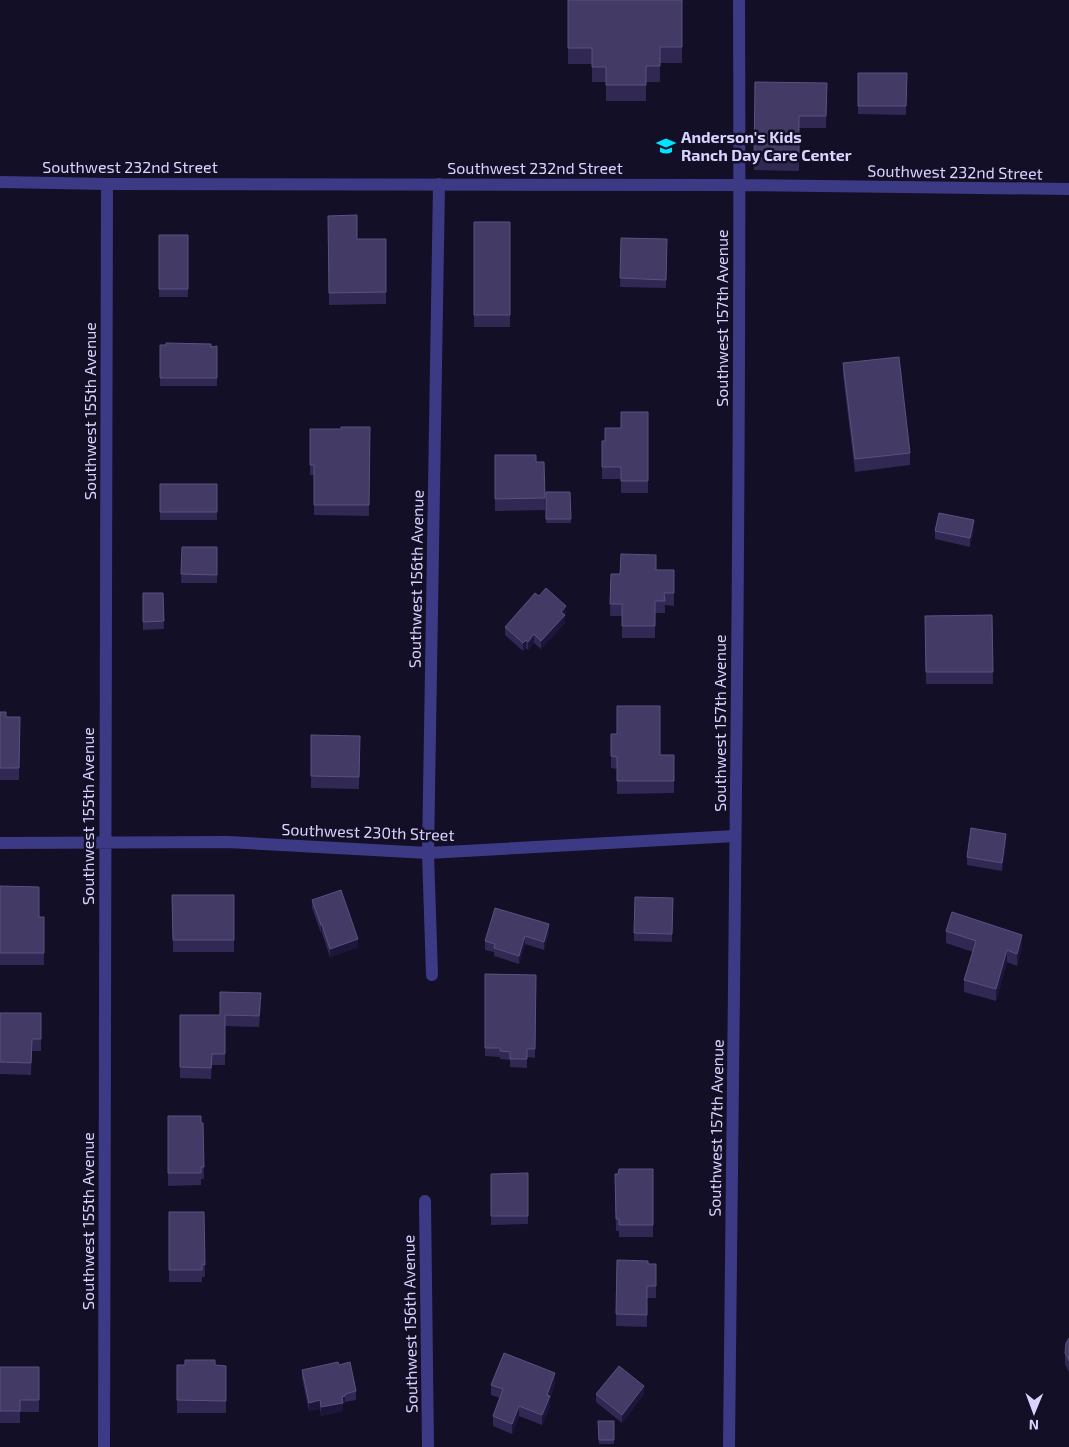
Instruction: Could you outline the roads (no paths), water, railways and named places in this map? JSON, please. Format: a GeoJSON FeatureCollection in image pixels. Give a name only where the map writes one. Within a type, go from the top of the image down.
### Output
{"type":"FeatureCollection","features":[{"type":"Feature","properties":{"kind":"street","name":"Southwest 157th Avenue"},"geometry":{"type":"LineString","coordinates":[[729,1447],[740,185],[739,0]]}},
{"type":"Feature","properties":{"kind":"street","name":"Southwest 232nd Street"},"geometry":{"type":"LineString","coordinates":[[0,182],[107,184],[740,185],[1069,189]]}},
{"type":"Feature","properties":{"kind":"street","name":"Southwest 155th Avenue"},"geometry":{"type":"LineString","coordinates":[[104,1447],[107,184]]}},
{"type":"Feature","properties":{"kind":"street","name":"Southwest 156th Avenue"},"geometry":{"type":"LineString","coordinates":[[432,974],[428,853],[439,184]]}},
{"type":"Feature","properties":{"kind":"street","name":"Southwest 230th Street"},"geometry":{"type":"LineString","coordinates":[[0,843],[228,842],[428,853],[735,836]]}},
{"type":"Feature","properties":{"kind":"street","name":"Southwest 156th Avenue"},"geometry":{"type":"LineString","coordinates":[[425,1201],[428,1447]]}},
{"type":"Feature","properties":{"kind":"place","name":"Anderson's Kids Ranch Day Care Center"},"geometry":{"type":"Point","coordinates":[666,146]}}]}
